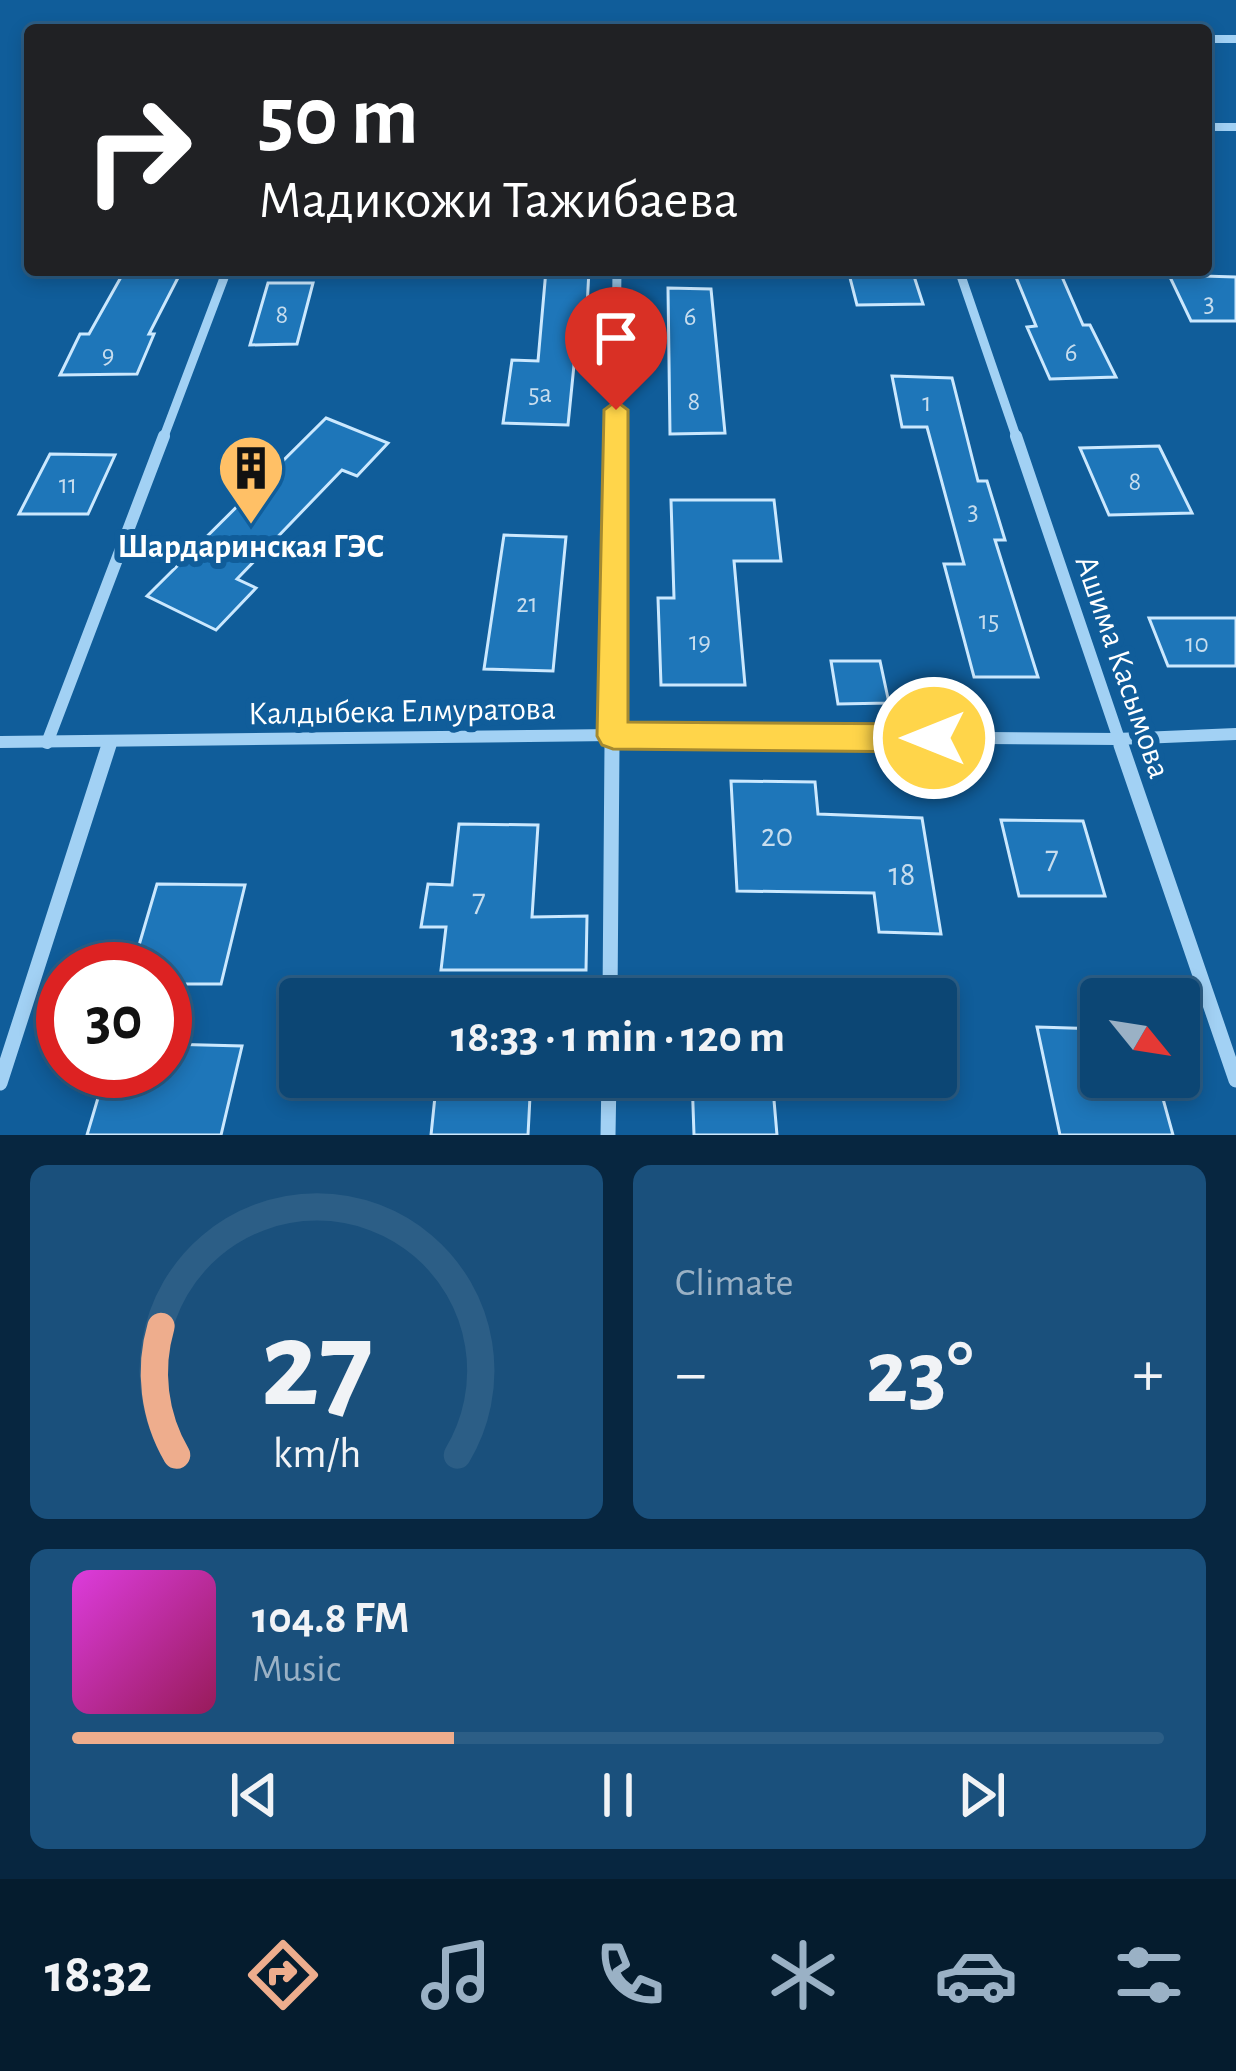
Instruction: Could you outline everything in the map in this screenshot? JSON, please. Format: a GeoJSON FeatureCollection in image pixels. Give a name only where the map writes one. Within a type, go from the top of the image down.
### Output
{"type":"FeatureCollection","features":[{"type":"Feature","properties":{"kind":"street"},"geometry":{"type":"LineString","coordinates":[[47,743],[225,276]]}},
{"type":"Feature","properties":{"kind":"street"},"geometry":{"type":"LineString","coordinates":[[610,978],[617,276]]}},
{"type":"Feature","properties":{"kind":"street","name":"Ашима Касымова"},"geometry":{"type":"LineString","coordinates":[[961,276],[1236,1080]]}},
{"type":"Feature","properties":{"kind":"street","name":"Калдыбека Елмуратова"},"geometry":{"type":"LineString","coordinates":[[0,742],[613,736],[1117,740],[1236,734]]}},
{"type":"Feature","properties":{"kind":"street"},"geometry":{"type":"LineString","coordinates":[[0,1082],[109,744]]}},
{"type":"Feature","properties":{"kind":"street"},"geometry":{"type":"LineString","coordinates":[[608,1135],[609,1098]]}},
{"type":"Feature","properties":{"kind":"building"},"geometry":{"type":"Polygon","coordinates":[[[122,276],[179,276],[149,334],[154,334],[137,374],[60,375],[80,334],[89,334],[122,276]]]}},
{"type":"Feature","properties":{"kind":"building"},"geometry":{"type":"Polygon","coordinates":[[[545,276],[589,276],[585,345],[576,345],[568,425],[503,423],[512,360],[538,361],[545,276]]]}},
{"type":"Feature","properties":{"kind":"building"},"geometry":{"type":"Polygon","coordinates":[[[850,276],[914,276],[923,304],[857,305],[850,276]]]}},
{"type":"Feature","properties":{"kind":"building"},"geometry":{"type":"Polygon","coordinates":[[[1015,276],[1062,276],[1083,325],[1090,325],[1116,377],[1050,379],[1027,327],[1036,326],[1015,276]]]}},
{"type":"Feature","properties":{"kind":"building"},"geometry":{"type":"Polygon","coordinates":[[[1169,276],[1236,277],[1236,321],[1191,321],[1169,276]]]}},
{"type":"Feature","properties":{"kind":"building"},"geometry":{"type":"Polygon","coordinates":[[[268,283],[313,283],[297,344],[250,345],[268,283]]]}},
{"type":"Feature","properties":{"kind":"building"},"geometry":{"type":"Polygon","coordinates":[[[668,288],[711,289],[725,433],[670,434],[668,288]]]}},
{"type":"Feature","properties":{"kind":"building"},"geometry":{"type":"Polygon","coordinates":[[[892,376],[952,378],[978,481],[987,481],[1005,540],[995,540],[1038,677],[974,677],[944,564],[964,564],[927,427],[902,427],[892,376]]]}},
{"type":"Feature","properties":{"kind":"building","name":"Шардаринская ГЭС"},"geometry":{"type":"Polygon","coordinates":[[[326,418],[388,443],[357,476],[342,470],[237,579],[256,588],[216,630],[147,596],[326,418]]]}},
{"type":"Feature","properties":{"kind":"building"},"geometry":{"type":"Polygon","coordinates":[[[1159,446],[1192,513],[1109,515],[1080,448],[1159,446]]]}},
{"type":"Feature","properties":{"kind":"building"},"geometry":{"type":"Polygon","coordinates":[[[50,454],[115,455],[88,514],[19,514],[50,454]]]}},
{"type":"Feature","properties":{"kind":"building"},"geometry":{"type":"Polygon","coordinates":[[[671,500],[774,500],[781,561],[734,561],[745,685],[661,685],[658,598],[674,598],[671,500]]]}},
{"type":"Feature","properties":{"kind":"building"},"geometry":{"type":"Polygon","coordinates":[[[504,535],[566,537],[553,671],[484,669],[504,535]]]}},
{"type":"Feature","properties":{"kind":"building"},"geometry":{"type":"Polygon","coordinates":[[[1149,618],[1236,618],[1236,666],[1168,666],[1149,618]]]}},
{"type":"Feature","properties":{"kind":"building"},"geometry":{"type":"Polygon","coordinates":[[[831,661],[880,661],[889,703],[838,704],[831,661]]]}},
{"type":"Feature","properties":{"kind":"building"},"geometry":{"type":"Polygon","coordinates":[[[731,781],[815,782],[818,814],[922,818],[941,934],[879,932],[874,893],[737,891],[731,781]]]}},
{"type":"Feature","properties":{"kind":"building"},"geometry":{"type":"Polygon","coordinates":[[[1001,820],[1083,821],[1105,896],[1019,896],[1001,820]]]}},
{"type":"Feature","properties":{"kind":"building"},"geometry":{"type":"Polygon","coordinates":[[[459,824],[538,825],[532,917],[587,916],[586,970],[441,970],[446,927],[421,927],[428,884],[452,885],[459,824]]]}},
{"type":"Feature","properties":{"kind":"building"},"geometry":{"type":"Polygon","coordinates":[[[157,884],[245,885],[221,984],[192,984],[192,942],[140,942],[157,884]]]}},
{"type":"Feature","properties":{"kind":"building"},"geometry":{"type":"Polygon","coordinates":[[[1037,1027],[1080,1028],[1080,1098],[1163,1098],[1173,1135],[1060,1135],[1037,1027]]]}},
{"type":"Feature","properties":{"kind":"building"},"geometry":{"type":"Polygon","coordinates":[[[192,1045],[242,1046],[221,1135],[87,1135],[98,1098],[192,1098],[192,1045]]]}},
{"type":"Feature","properties":{"kind":"building"},"geometry":{"type":"Polygon","coordinates":[[[435,1098],[530,1098],[528,1135],[431,1135],[435,1098]]]}},
{"type":"Feature","properties":{"kind":"building"},"geometry":{"type":"Polygon","coordinates":[[[693,1098],[774,1098],[777,1135],[694,1135],[693,1098]]]}},
{"type":"Feature","properties":{"kind":"place","name":"Шардаринская ГЭС"},"geometry":{"type":"Point","coordinates":[251,527]}},
{"type":"Feature","properties":{"kind":"route"},"geometry":{"type":"LineString","coordinates":[[616,410],[613,736],[934,738]]}}]}
